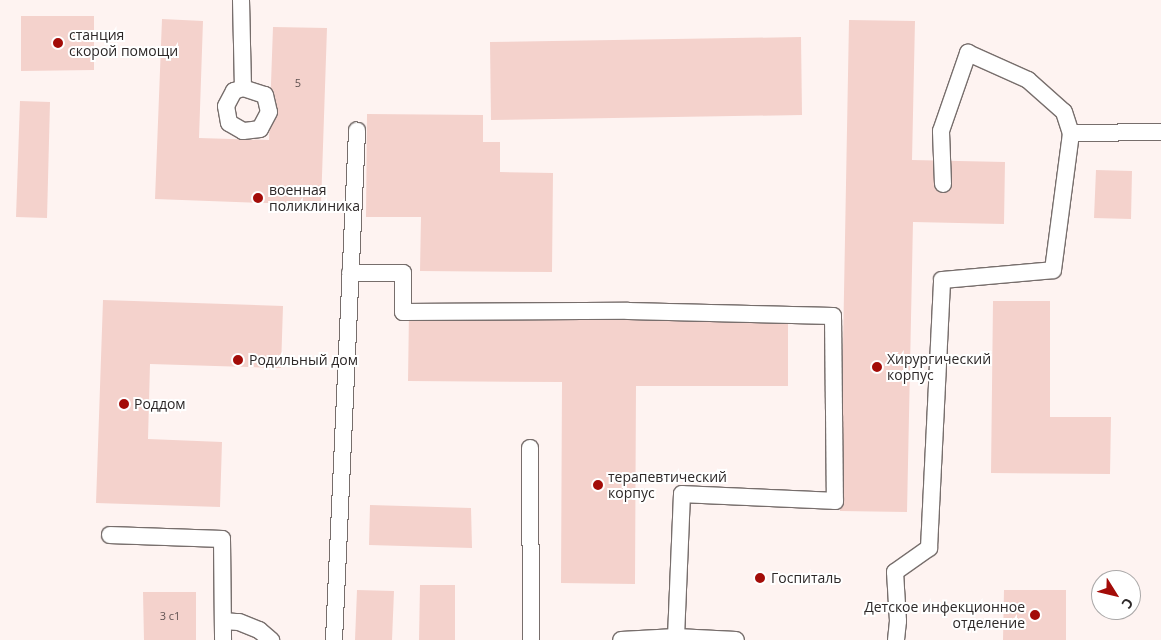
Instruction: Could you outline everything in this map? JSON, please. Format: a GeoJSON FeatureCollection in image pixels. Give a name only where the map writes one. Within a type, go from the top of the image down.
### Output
{"type":"FeatureCollection","features":[{"type":"Feature","properties":{"kind":"lane"},"geometry":{"type":"LineString","coordinates":[[241,0],[243,88]]}},
{"type":"Feature","properties":{"kind":"lane"},"geometry":{"type":"LineString","coordinates":[[896,640],[898,621],[895,572],[929,548],[942,280],[1053,270],[1072,133],[1064,112],[1028,80],[968,53],[941,131],[944,184]]}},
{"type":"Feature","properties":{"kind":"lane"},"geometry":{"type":"LineString","coordinates":[[334,640],[358,131]]}},
{"type":"Feature","properties":{"kind":"lane"},"geometry":{"type":"LineString","coordinates":[[1072,133],[1161,132]]}},
{"type":"Feature","properties":{"kind":"lane"},"geometry":{"type":"LineString","coordinates":[[350,273],[402,274],[403,312],[628,311],[832,316],[835,501],[682,494],[676,637]]}},
{"type":"Feature","properties":{"kind":"lane"},"geometry":{"type":"LineString","coordinates":[[530,448],[530,640]]}},
{"type":"Feature","properties":{"kind":"lane"},"geometry":{"type":"LineString","coordinates":[[110,535],[222,539],[223,640]]}},
{"type":"Feature","properties":{"kind":"lane"},"geometry":{"type":"LineString","coordinates":[[223,621],[239,622],[258,630],[271,640]]}},
{"type":"Feature","properties":{"kind":"lane"},"geometry":{"type":"LineString","coordinates":[[621,640],[676,637],[736,640]]}},
{"type":"Feature","properties":{"kind":"building","name":"станция скорой помощи"},"geometry":{"type":"Polygon","coordinates":[[[21,16],[94,16],[94,70],[21,71],[21,16]]]}},
{"type":"Feature","properties":{"kind":"building"},"geometry":{"type":"Polygon","coordinates":[[[162,19],[203,21],[199,138],[269,140],[273,27],[327,28],[321,205],[155,199],[162,19]]]}},
{"type":"Feature","properties":{"kind":"building","name":"Хирургический корпус"},"geometry":{"type":"Polygon","coordinates":[[[849,20],[915,21],[912,160],[1005,162],[1004,224],[913,222],[907,512],[840,511],[849,20]]]}},
{"type":"Feature","properties":{"kind":"building"},"geometry":{"type":"Polygon","coordinates":[[[801,37],[802,115],[491,120],[490,42],[801,37]]]}},
{"type":"Feature","properties":{"kind":"building"},"geometry":{"type":"Polygon","coordinates":[[[20,101],[50,102],[47,218],[16,217],[20,101]]]}},
{"type":"Feature","properties":{"kind":"building"},"geometry":{"type":"Polygon","coordinates":[[[367,114],[483,115],[483,142],[500,142],[500,172],[553,173],[552,272],[420,271],[421,217],[366,217],[367,114]]]}},
{"type":"Feature","properties":{"kind":"building"},"geometry":{"type":"Polygon","coordinates":[[[1096,170],[1132,171],[1131,219],[1094,218],[1096,170]]]}},
{"type":"Feature","properties":{"kind":"building","name":"Роддом"},"geometry":{"type":"Polygon","coordinates":[[[103,300],[283,306],[281,368],[150,364],[148,439],[222,442],[220,507],[96,503],[103,300]]]}},
{"type":"Feature","properties":{"kind":"building"},"geometry":{"type":"Polygon","coordinates":[[[993,301],[1050,301],[1050,417],[1111,417],[1110,474],[991,473],[993,301]]]}},
{"type":"Feature","properties":{"kind":"building","name":"терапевтический корпус"},"geometry":{"type":"Polygon","coordinates":[[[409,311],[788,313],[788,386],[636,386],[635,584],[561,583],[562,382],[408,381],[409,311]]]}},
{"type":"Feature","properties":{"kind":"building"},"geometry":{"type":"Polygon","coordinates":[[[370,505],[471,508],[472,548],[369,545],[370,505]]]}},
{"type":"Feature","properties":{"kind":"building"},"geometry":{"type":"Polygon","coordinates":[[[420,585],[455,585],[455,640],[419,640],[420,585]]]}},
{"type":"Feature","properties":{"kind":"building"},"geometry":{"type":"Polygon","coordinates":[[[357,590],[394,591],[392,640],[355,640],[357,590]]]}},
{"type":"Feature","properties":{"kind":"building","name":"Детское инфекционное отделение"},"geometry":{"type":"Polygon","coordinates":[[[1004,590],[1066,590],[1066,640],[1003,640],[1004,590]]]}},
{"type":"Feature","properties":{"kind":"building"},"geometry":{"type":"Polygon","coordinates":[[[143,592],[196,592],[196,640],[144,640],[143,592]]]}},
{"type":"Feature","properties":{"kind":"place","name":"станция скорой помощи"},"geometry":{"type":"Point","coordinates":[58,43]}},
{"type":"Feature","properties":{"kind":"place","name":"военная поликлиника"},"geometry":{"type":"Point","coordinates":[258,198]}},
{"type":"Feature","properties":{"kind":"place","name":"Родильный дом"},"geometry":{"type":"Point","coordinates":[238,360]}},
{"type":"Feature","properties":{"kind":"place","name":"Хирургический корпус"},"geometry":{"type":"Point","coordinates":[877,367]}},
{"type":"Feature","properties":{"kind":"place","name":"Роддом"},"geometry":{"type":"Point","coordinates":[124,404]}},
{"type":"Feature","properties":{"kind":"place","name":"терапевтический корпус"},"geometry":{"type":"Point","coordinates":[598,485]}},
{"type":"Feature","properties":{"kind":"place","name":"Госпиталь"},"geometry":{"type":"Point","coordinates":[760,578]}},
{"type":"Feature","properties":{"kind":"place","name":"Детское инфекционное отделение"},"geometry":{"type":"Point","coordinates":[1035,615]}}]}
